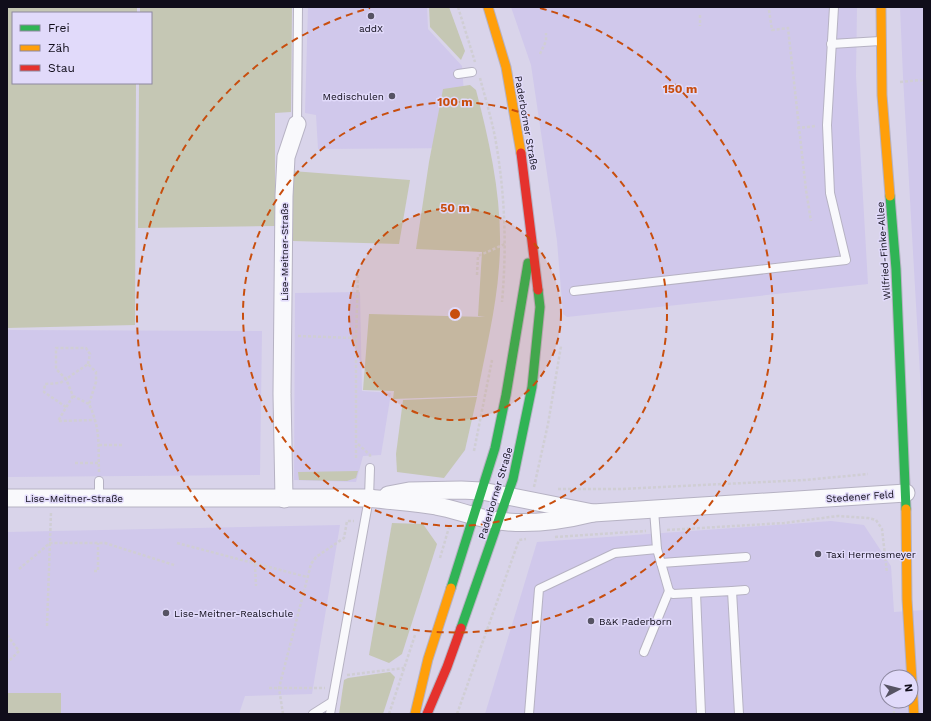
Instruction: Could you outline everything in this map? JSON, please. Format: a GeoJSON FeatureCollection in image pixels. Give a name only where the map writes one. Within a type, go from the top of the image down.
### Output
{"type":"FeatureCollection","features":[{"type":"Feature","properties":{"kind":"street","name":"Paderborner Straße"},"geometry":{"type":"LineString","coordinates":[[427,714],[447,667],[513,479],[532,387],[540,307],[531,244],[526,183],[514,110],[502,53],[488,7]]}},
{"type":"Feature","properties":{"kind":"street","name":"Wilfried-Finke-Allee"},"geometry":{"type":"LineString","coordinates":[[881,7],[882,95],[895,261],[906,493]]}},
{"type":"Feature","properties":{"kind":"street","name":"Lise-Meitner-Straße"},"geometry":{"type":"LineString","coordinates":[[284,500],[284,196],[286,157],[297,124]]}},
{"type":"Feature","properties":{"kind":"street","name":"Paderborner Straße"},"geometry":{"type":"LineString","coordinates":[[416,714],[428,658],[475,515],[496,443],[508,385],[531,244]]}},
{"type":"Feature","properties":{"kind":"street","name":"Lise-Meitner-Straße"},"geometry":{"type":"LineString","coordinates":[[368,498],[409,491],[461,490],[482,491],[507,496]]}},
{"type":"Feature","properties":{"kind":"street","name":"Stedener Feld"},"geometry":{"type":"LineString","coordinates":[[507,496],[532,493],[593,513]]}},
{"type":"Feature","properties":{"kind":"street","name":"Stedener Feld"},"geometry":{"type":"LineString","coordinates":[[475,515],[499,521],[524,522],[570,519],[593,513],[906,493],[907,599],[914,714]]}},
{"type":"Feature","properties":{"kind":"street","name":"Lise-Meitner-Straße"},"geometry":{"type":"LineString","coordinates":[[7,498],[284,500],[368,498],[426,504],[475,515]]}},
{"type":"Feature","properties":{"kind":"lane","name":"Lise-Meitner-Straße"},"geometry":{"type":"LineString","coordinates":[[297,124],[298,7]]}},
{"type":"Feature","properties":{"kind":"lane"},"geometry":{"type":"LineString","coordinates":[[574,290],[846,260],[830,193],[826,125],[834,7]]}},
{"type":"Feature","properties":{"kind":"lane"},"geometry":{"type":"LineString","coordinates":[[831,44],[881,41]]}},
{"type":"Feature","properties":{"kind":"lane"},"geometry":{"type":"LineString","coordinates":[[458,74],[472,72]]}},
{"type":"Feature","properties":{"kind":"lane"},"geometry":{"type":"LineString","coordinates":[[330,714],[365,520],[370,468]]}},
{"type":"Feature","properties":{"kind":"lane"},"geometry":{"type":"LineString","coordinates":[[99,481],[99,498]]}},
{"type":"Feature","properties":{"kind":"lane"},"geometry":{"type":"LineString","coordinates":[[644,652],[669,591],[657,549],[654,510]]}},
{"type":"Feature","properties":{"kind":"lane"},"geometry":{"type":"LineString","coordinates":[[529,714],[539,589],[615,553],[657,549]]}},
{"type":"Feature","properties":{"kind":"lane"},"geometry":{"type":"LineString","coordinates":[[661,563],[746,557]]}},
{"type":"Feature","properties":{"kind":"lane"},"geometry":{"type":"LineString","coordinates":[[669,591],[676,594],[745,590]]}},
{"type":"Feature","properties":{"kind":"lane"},"geometry":{"type":"LineString","coordinates":[[732,591],[739,714]]}},
{"type":"Feature","properties":{"kind":"lane"},"geometry":{"type":"LineString","coordinates":[[696,593],[701,714]]}},
{"type":"Feature","properties":{"kind":"lane"},"geometry":{"type":"LineString","coordinates":[[313,714],[332,702]]}},
{"type":"Feature","properties":{"kind":"path"},"geometry":{"type":"LineString","coordinates":[[458,7],[475,63]]}},
{"type":"Feature","properties":{"kind":"path"},"geometry":{"type":"LineString","coordinates":[[769,10],[772,30],[788,28],[798,128],[811,221]]}},
{"type":"Feature","properties":{"kind":"path"},"geometry":{"type":"LineString","coordinates":[[700,15],[700,26]]}},
{"type":"Feature","properties":{"kind":"path"},"geometry":{"type":"LineString","coordinates":[[540,54],[546,41],[546,33]]}},
{"type":"Feature","properties":{"kind":"path"},"geometry":{"type":"LineString","coordinates":[[479,77],[495,136],[504,201],[506,265],[502,304]]}},
{"type":"Feature","properties":{"kind":"path"},"geometry":{"type":"LineString","coordinates":[[900,82],[921,80],[924,85]]}},
{"type":"Feature","properties":{"kind":"path"},"geometry":{"type":"LineString","coordinates":[[798,128],[815,126]]}},
{"type":"Feature","properties":{"kind":"path"},"geometry":{"type":"LineString","coordinates":[[477,275],[478,256],[506,244]]}},
{"type":"Feature","properties":{"kind":"path"},"geometry":{"type":"LineString","coordinates":[[356,458],[358,443],[356,338],[358,274]]}},
{"type":"Feature","properties":{"kind":"path"},"geometry":{"type":"LineString","coordinates":[[283,335],[356,338]]}},
{"type":"Feature","properties":{"kind":"path"},"geometry":{"type":"LineString","coordinates":[[532,493],[548,424],[561,346]]}},
{"type":"Feature","properties":{"kind":"path"},"geometry":{"type":"LineString","coordinates":[[66,407],[44,392],[45,384],[60,383],[66,378],[88,364],[90,354],[86,348],[56,348],[56,369],[66,378],[73,396],[89,404],[96,420],[99,445],[99,481]]}},
{"type":"Feature","properties":{"kind":"path"},"geometry":{"type":"LineString","coordinates":[[473,455],[493,357]]}},
{"type":"Feature","properties":{"kind":"path"},"geometry":{"type":"LineString","coordinates":[[88,364],[96,372],[96,382],[89,404]]}},
{"type":"Feature","properties":{"kind":"path"},"geometry":{"type":"LineString","coordinates":[[73,396],[58,420],[96,420]]}},
{"type":"Feature","properties":{"kind":"path"},"geometry":{"type":"LineString","coordinates":[[358,443],[370,455]]}},
{"type":"Feature","properties":{"kind":"path"},"geometry":{"type":"LineString","coordinates":[[99,445],[124,445]]}},
{"type":"Feature","properties":{"kind":"path"},"geometry":{"type":"LineString","coordinates":[[75,463],[98,463]]}},
{"type":"Feature","properties":{"kind":"path"},"geometry":{"type":"LineString","coordinates":[[551,489],[621,489],[805,480],[868,474]]}},
{"type":"Feature","properties":{"kind":"path"},"geometry":{"type":"LineString","coordinates":[[513,479],[532,493]]}},
{"type":"Feature","properties":{"kind":"path"},"geometry":{"type":"LineString","coordinates":[[532,493],[540,487]]}},
{"type":"Feature","properties":{"kind":"path"},"geometry":{"type":"LineString","coordinates":[[47,626],[51,498]]}},
{"type":"Feature","properties":{"kind":"path"},"geometry":{"type":"LineString","coordinates":[[439,562],[455,510]]}},
{"type":"Feature","properties":{"kind":"path"},"geometry":{"type":"LineString","coordinates":[[283,714],[278,688],[312,560],[344,538],[347,521],[365,520]]}},
{"type":"Feature","properties":{"kind":"path"},"geometry":{"type":"LineString","coordinates":[[519,540],[524,522]]}},
{"type":"Feature","properties":{"kind":"path"},"geometry":{"type":"LineString","coordinates":[[18,569],[50,543],[98,543],[110,545],[174,565]]}},
{"type":"Feature","properties":{"kind":"path"},"geometry":{"type":"LineString","coordinates":[[94,571],[98,571],[98,543]]}},
{"type":"Feature","properties":{"kind":"path"},"geometry":{"type":"LineString","coordinates":[[177,543],[307,577]]}},
{"type":"Feature","properties":{"kind":"path"},"geometry":{"type":"LineString","coordinates":[[254,564],[256,586]]}},
{"type":"Feature","properties":{"kind":"path"},"geometry":{"type":"LineString","coordinates":[[389,714],[417,632]]}},
{"type":"Feature","properties":{"kind":"path"},"geometry":{"type":"LineString","coordinates":[[7,635],[20,651],[7,663]]}},
{"type":"Feature","properties":{"kind":"path"},"geometry":{"type":"LineString","coordinates":[[336,675],[404,668]]}},
{"type":"Feature","properties":{"kind":"path"},"geometry":{"type":"LineString","coordinates":[[269,688],[334,688]]}},
{"type":"Feature","properties":{"kind":"shaded area"},"geometry":{"type":"Polygon","coordinates":[[[308,7],[427,7],[428,29],[462,66],[468,148],[318,149],[316,115],[305,113],[308,7]]]}},
{"type":"Feature","properties":{"kind":"shaded area"},"geometry":{"type":"Polygon","coordinates":[[[511,7],[857,7],[856,76],[868,284],[567,317],[563,314],[557,241],[531,65],[511,7]]]}},
{"type":"Feature","properties":{"kind":"shaded area"},"geometry":{"type":"Polygon","coordinates":[[[900,7],[924,7],[924,445],[903,77],[900,7]]]}},
{"type":"Feature","properties":{"kind":"shaded area"},"geometry":{"type":"Polygon","coordinates":[[[360,292],[362,391],[391,393],[381,455],[363,456],[356,482],[294,480],[295,293],[360,292]]]}},
{"type":"Feature","properties":{"kind":"shaded area"},"geometry":{"type":"Polygon","coordinates":[[[7,330],[262,331],[260,475],[7,477],[7,330]]]}},
{"type":"Feature","properties":{"kind":"shaded area"},"geometry":{"type":"Polygon","coordinates":[[[831,521],[864,525],[891,566],[894,612],[924,610],[924,714],[485,714],[537,542],[831,521]]]}},
{"type":"Feature","properties":{"kind":"shaded area","name":"Lise-Meitner-Realschule"},"geometry":{"type":"Polygon","coordinates":[[[340,525],[312,694],[245,696],[239,714],[7,714],[7,532],[340,525]]]}},
{"type":"Feature","properties":{"kind":"green space"},"geometry":{"type":"Polygon","coordinates":[[[7,7],[137,7],[137,12],[12,12],[12,84],[136,84],[135,325],[7,328],[7,7]]]}},
{"type":"Feature","properties":{"kind":"green space"},"geometry":{"type":"Polygon","coordinates":[[[140,7],[292,7],[291,112],[275,113],[275,226],[138,228],[139,84],[152,84],[152,12],[140,12],[140,7]]]}},
{"type":"Feature","properties":{"kind":"green space"},"geometry":{"type":"Polygon","coordinates":[[[429,7],[449,7],[465,51],[461,60],[430,27],[429,7]]]}},
{"type":"Feature","properties":{"kind":"green space"},"geometry":{"type":"Polygon","coordinates":[[[470,85],[476,90],[487,133],[495,177],[500,222],[498,283],[477,396],[393,399],[394,391],[363,390],[369,314],[485,317],[478,316],[482,252],[416,249],[429,162],[443,89],[470,85]]]}},
{"type":"Feature","properties":{"kind":"green space"},"geometry":{"type":"Polygon","coordinates":[[[292,171],[410,180],[399,244],[293,241],[292,171]]]}},
{"type":"Feature","properties":{"kind":"green space"},"geometry":{"type":"Polygon","coordinates":[[[477,397],[465,450],[444,478],[397,472],[396,454],[403,400],[477,397]]]}},
{"type":"Feature","properties":{"kind":"green space"},"geometry":{"type":"Polygon","coordinates":[[[358,471],[356,478],[347,481],[299,480],[298,472],[358,471]]]}},
{"type":"Feature","properties":{"kind":"green space"},"geometry":{"type":"Polygon","coordinates":[[[392,523],[423,524],[437,544],[402,654],[389,663],[369,655],[392,523]]]}},
{"type":"Feature","properties":{"kind":"green space"},"geometry":{"type":"Polygon","coordinates":[[[390,672],[395,677],[383,714],[339,714],[344,680],[348,678],[390,672]]]}},
{"type":"Feature","properties":{"kind":"green space"},"geometry":{"type":"Polygon","coordinates":[[[7,693],[61,693],[61,714],[7,714],[7,693]]]}},
{"type":"Feature","properties":{"kind":"traffic: fast"},"geometry":{"type":"LineString","coordinates":[[890,196],[896,269],[906,509]]}},
{"type":"Feature","properties":{"kind":"traffic: fast"},"geometry":{"type":"LineString","coordinates":[[451,588],[495,448],[506,395],[528,263]]}},
{"type":"Feature","properties":{"kind":"traffic: fast"},"geometry":{"type":"LineString","coordinates":[[461,628],[513,479],[532,387],[540,307],[538,290]]}},
{"type":"Feature","properties":{"kind":"traffic: slow"},"geometry":{"type":"LineString","coordinates":[[488,7],[506,67],[521,153]]}},
{"type":"Feature","properties":{"kind":"traffic: slow"},"geometry":{"type":"LineString","coordinates":[[881,7],[882,95],[890,196]]}},
{"type":"Feature","properties":{"kind":"traffic: slow"},"geometry":{"type":"LineString","coordinates":[[906,509],[907,599],[914,714]]}},
{"type":"Feature","properties":{"kind":"traffic: slow"},"geometry":{"type":"LineString","coordinates":[[415,714],[428,659],[451,588]]}},
{"type":"Feature","properties":{"kind":"traffic: jam"},"geometry":{"type":"LineString","coordinates":[[521,153],[538,290]]}},
{"type":"Feature","properties":{"kind":"traffic: jam"},"geometry":{"type":"LineString","coordinates":[[427,714],[447,667],[461,628]]}},
{"type":"Feature","properties":{"kind":"place","name":"addX"},"geometry":{"type":"Point","coordinates":[371,16]}},
{"type":"Feature","properties":{"kind":"place","name":"Medischulen"},"geometry":{"type":"Point","coordinates":[392,96]}},
{"type":"Feature","properties":{"kind":"place","name":"Taxi Hermesmeyer"},"geometry":{"type":"Point","coordinates":[818,554]}},
{"type":"Feature","properties":{"kind":"place","name":"Lise-Meitner-Realschule"},"geometry":{"type":"Point","coordinates":[166,613]}},
{"type":"Feature","properties":{"kind":"place","name":"B&K Paderborn"},"geometry":{"type":"Point","coordinates":[591,621]}}]}
